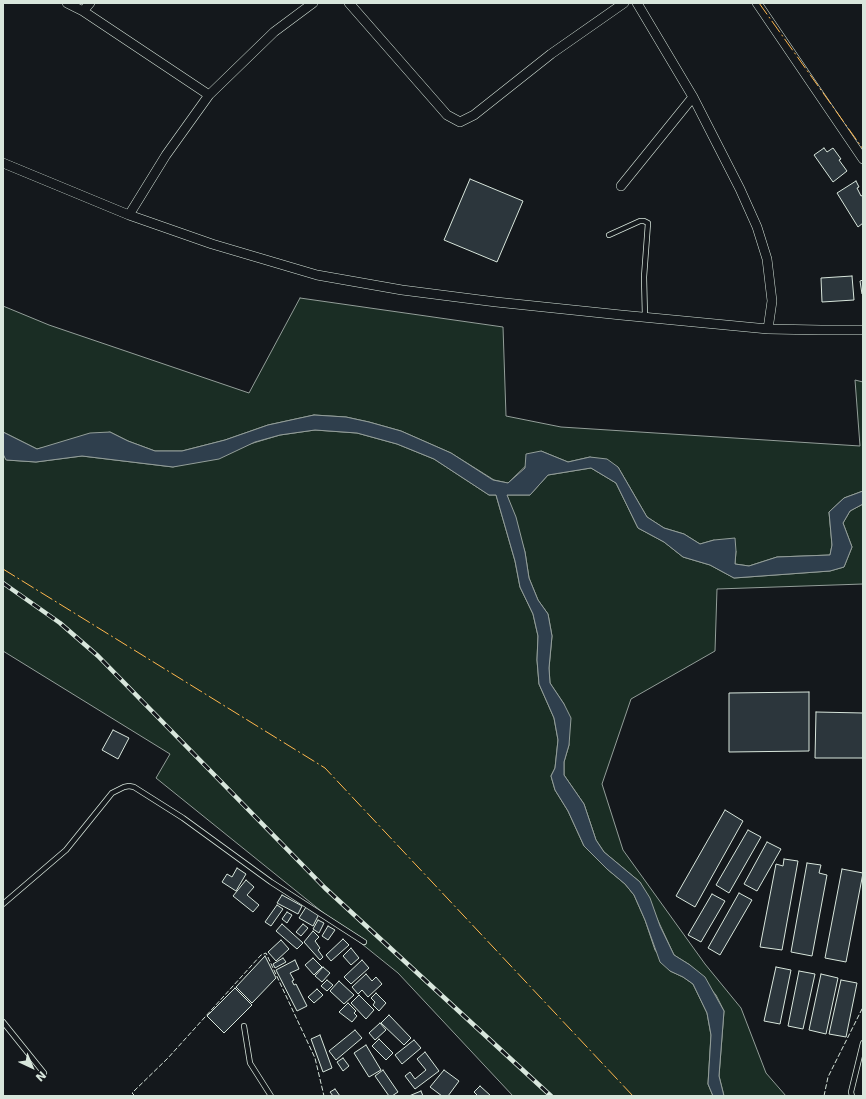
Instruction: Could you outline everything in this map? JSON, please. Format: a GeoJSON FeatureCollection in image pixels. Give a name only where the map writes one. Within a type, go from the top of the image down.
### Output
{"type":"FeatureCollection","features":[{"type":"Feature","properties":{"kind":"street"},"geometry":{"type":"LineString","coordinates":[[67,3],[83,11],[208,95]]}},
{"type":"Feature","properties":{"kind":"street"},"geometry":{"type":"LineString","coordinates":[[83,11],[90,3]]}},
{"type":"Feature","properties":{"kind":"street"},"geometry":{"type":"LineString","coordinates":[[129,215],[166,154],[208,95],[274,32],[313,3]]}},
{"type":"Feature","properties":{"kind":"street"},"geometry":{"type":"LineString","coordinates":[[349,3],[447,115],[460,122],[474,115],[551,54],[624,3]]}},
{"type":"Feature","properties":{"kind":"street"},"geometry":{"type":"LineString","coordinates":[[636,3],[693,97],[758,227],[767,259],[772,300],[768,329]]}},
{"type":"Feature","properties":{"kind":"street"},"geometry":{"type":"LineString","coordinates":[[757,3],[863,159]]}},
{"type":"Feature","properties":{"kind":"street"},"geometry":{"type":"LineString","coordinates":[[621,186],[693,97]]}},
{"type":"Feature","properties":{"kind":"street"},"geometry":{"type":"LineString","coordinates":[[3,164],[129,215],[212,244],[317,275],[402,290],[645,318],[768,329],[863,330]]}},
{"type":"Feature","properties":{"kind":"lane"},"geometry":{"type":"LineString","coordinates":[[609,235],[640,221],[644,221],[648,224],[644,277],[645,318]]}},
{"type":"Feature","properties":{"kind":"lane"},"geometry":{"type":"LineString","coordinates":[[3,904],[66,850],[112,794],[124,787],[129,786],[134,787],[182,818],[271,882],[364,942]]}},
{"type":"Feature","properties":{"kind":"lane"},"geometry":{"type":"LineString","coordinates":[[3,1022],[44,1073]]}},
{"type":"Feature","properties":{"kind":"lane"},"geometry":{"type":"LineString","coordinates":[[244,1026],[250,1063],[271,1096]]}},
{"type":"Feature","properties":{"kind":"lane"},"geometry":{"type":"LineString","coordinates":[[852,1096],[851,1092],[863,1043]]}},
{"type":"Feature","properties":{"kind":"green space"},"geometry":{"type":"Polygon","coordinates":[[[300,298],[503,327],[506,416],[561,427],[860,446],[855,380],[863,382],[863,491],[844,498],[829,512],[832,545],[830,555],[777,557],[749,566],[735,564],[736,551],[714,540],[700,544],[684,534],[664,528],[647,517],[618,467],[590,457],[568,462],[541,451],[508,483],[494,480],[451,453],[401,431],[346,417],[314,415],[268,425],[225,440],[182,451],[155,451],[128,441],[110,432],[37,449],[3,432],[3,306],[49,325],[249,393],[300,298]]]}},
{"type":"Feature","properties":{"kind":"green space"},"geometry":{"type":"Polygon","coordinates":[[[315,430],[357,433],[397,444],[434,459],[489,495],[496,495],[515,561],[520,587],[533,614],[538,636],[537,660],[539,684],[554,718],[558,740],[555,768],[551,776],[555,790],[568,811],[584,846],[607,869],[625,884],[634,895],[645,920],[655,950],[670,971],[693,984],[707,1013],[711,1035],[708,1084],[713,1096],[513,1096],[398,973],[156,778],[170,754],[3,651],[3,454],[7,460],[36,462],[82,456],[173,467],[280,435],[315,430]]]}},
{"type":"Feature","properties":{"kind":"green space"},"geometry":{"type":"Polygon","coordinates":[[[591,468],[616,483],[638,528],[664,542],[683,557],[710,565],[734,578],[830,571],[844,567],[852,547],[843,523],[850,511],[863,504],[863,584],[717,589],[715,651],[631,699],[602,784],[623,850],[705,964],[741,1008],[766,1073],[786,1096],[724,1096],[719,1076],[724,1011],[716,995],[690,965],[674,955],[640,882],[604,852],[596,840],[584,804],[564,775],[564,762],[569,745],[564,704],[550,683],[549,668],[552,636],[548,614],[538,600],[529,578],[525,552],[507,495],[530,495],[548,475],[591,468]]]}},
{"type":"Feature","properties":{"kind":"water"},"geometry":{"type":"Polygon","coordinates":[[[314,415],[346,417],[401,431],[451,453],[493,480],[508,483],[525,468],[526,454],[541,451],[568,462],[590,457],[607,459],[618,467],[647,517],[664,528],[684,534],[700,544],[714,540],[735,538],[735,564],[749,566],[777,557],[830,555],[832,545],[829,512],[844,498],[863,491],[863,504],[850,511],[843,523],[852,547],[844,567],[830,571],[734,578],[710,565],[683,557],[664,542],[638,528],[616,483],[591,468],[548,475],[530,495],[507,495],[516,517],[525,552],[529,578],[538,600],[548,614],[552,636],[549,668],[550,683],[564,704],[571,718],[569,745],[564,762],[564,775],[584,804],[596,840],[604,852],[640,882],[650,898],[660,926],[674,955],[705,977],[724,1011],[719,1076],[724,1096],[713,1096],[708,1084],[711,1035],[707,1013],[693,984],[670,971],[660,962],[645,920],[634,895],[625,884],[607,869],[584,846],[568,811],[555,790],[551,776],[555,768],[558,740],[554,718],[539,684],[537,660],[538,636],[533,614],[520,587],[515,561],[496,495],[489,495],[434,459],[397,444],[357,433],[315,430],[280,435],[255,442],[219,459],[173,467],[82,456],[36,462],[6,460],[3,454],[3,432],[37,449],[90,433],[110,432],[128,441],[155,451],[182,451],[225,440],[268,425],[314,415]]]}},
{"type":"Feature","properties":{"kind":"building"},"geometry":{"type":"Polygon","coordinates":[[[824,148],[827,152],[833,148],[847,171],[833,182],[814,155],[824,148]]]}},
{"type":"Feature","properties":{"kind":"building"},"geometry":{"type":"Polygon","coordinates":[[[470,179],[523,201],[497,262],[444,240],[470,179]]]}},
{"type":"Feature","properties":{"kind":"building"},"geometry":{"type":"Polygon","coordinates":[[[856,181],[859,187],[857,188],[861,196],[863,195],[863,223],[858,227],[837,193],[856,181]]]}},
{"type":"Feature","properties":{"kind":"building"},"geometry":{"type":"Polygon","coordinates":[[[852,276],[854,300],[822,302],[821,278],[852,276]]]}},
{"type":"Feature","properties":{"kind":"building"},"geometry":{"type":"Polygon","coordinates":[[[863,280],[863,294],[862,294],[860,281],[863,280]]]}},
{"type":"Feature","properties":{"kind":"building"},"geometry":{"type":"Polygon","coordinates":[[[809,692],[809,751],[729,752],[729,693],[809,692]]]}},
{"type":"Feature","properties":{"kind":"building"},"geometry":{"type":"Polygon","coordinates":[[[816,712],[863,713],[863,758],[815,758],[816,712]]]}},
{"type":"Feature","properties":{"kind":"building"},"geometry":{"type":"Polygon","coordinates":[[[113,730],[129,738],[118,759],[102,750],[113,730]]]}},
{"type":"Feature","properties":{"kind":"building"},"geometry":{"type":"Polygon","coordinates":[[[725,810],[743,821],[695,907],[676,896],[725,810]]]}},
{"type":"Feature","properties":{"kind":"building"},"geometry":{"type":"Polygon","coordinates":[[[748,830],[761,837],[729,893],[716,885],[748,830]]]}},
{"type":"Feature","properties":{"kind":"building"},"geometry":{"type":"Polygon","coordinates":[[[767,842],[781,849],[757,891],[744,884],[767,842]]]}},
{"type":"Feature","properties":{"kind":"building"},"geometry":{"type":"Polygon","coordinates":[[[784,859],[798,861],[782,950],[760,947],[776,864],[783,866],[784,859]]]}},
{"type":"Feature","properties":{"kind":"building"},"geometry":{"type":"Polygon","coordinates":[[[807,863],[821,865],[819,873],[827,875],[812,956],[791,952],[807,863]]]}},
{"type":"Feature","properties":{"kind":"building"},"geometry":{"type":"Polygon","coordinates":[[[237,868],[246,874],[236,891],[222,882],[227,874],[232,877],[237,868]]]}},
{"type":"Feature","properties":{"kind":"building"},"geometry":{"type":"Polygon","coordinates":[[[842,869],[863,873],[846,962],[825,958],[842,869]]]}},
{"type":"Feature","properties":{"kind":"building"},"geometry":{"type":"Polygon","coordinates":[[[246,880],[254,887],[247,895],[259,905],[253,912],[233,896],[246,880]]]}},
{"type":"Feature","properties":{"kind":"building"},"geometry":{"type":"Polygon","coordinates":[[[739,893],[752,900],[720,955],[708,948],[739,893]]]}},
{"type":"Feature","properties":{"kind":"building"},"geometry":{"type":"Polygon","coordinates":[[[712,894],[725,901],[701,942],[688,935],[712,894]]]}},
{"type":"Feature","properties":{"kind":"building"},"geometry":{"type":"Polygon","coordinates":[[[282,895],[302,906],[298,914],[277,903],[282,895]]]}},
{"type":"Feature","properties":{"kind":"building"},"geometry":{"type":"Polygon","coordinates":[[[277,905],[283,909],[271,926],[265,922],[277,905]]]}},
{"type":"Feature","properties":{"kind":"building"},"geometry":{"type":"Polygon","coordinates":[[[306,907],[319,914],[313,926],[299,918],[306,907]]]}},
{"type":"Feature","properties":{"kind":"building"},"geometry":{"type":"Polygon","coordinates":[[[287,912],[292,915],[287,923],[282,919],[287,912]]]}},
{"type":"Feature","properties":{"kind":"building"},"geometry":{"type":"Polygon","coordinates":[[[318,920],[324,923],[319,933],[313,929],[318,920]]]}},
{"type":"Feature","properties":{"kind":"building"},"geometry":{"type":"Polygon","coordinates":[[[282,924],[303,943],[297,949],[276,931],[282,924]]]}},
{"type":"Feature","properties":{"kind":"building"},"geometry":{"type":"Polygon","coordinates":[[[303,924],[308,928],[301,936],[296,932],[303,924]]]}},
{"type":"Feature","properties":{"kind":"building"},"geometry":{"type":"Polygon","coordinates":[[[328,926],[335,930],[328,940],[322,936],[328,926]]]}},
{"type":"Feature","properties":{"kind":"building"},"geometry":{"type":"Polygon","coordinates":[[[313,931],[319,937],[315,941],[320,948],[318,950],[323,957],[320,960],[304,942],[313,931]]]}},
{"type":"Feature","properties":{"kind":"building"},"geometry":{"type":"Polygon","coordinates":[[[343,939],[349,945],[331,961],[326,955],[343,939]]]}},
{"type":"Feature","properties":{"kind":"building"},"geometry":{"type":"Polygon","coordinates":[[[281,940],[289,949],[276,961],[268,952],[281,940]]]}},
{"type":"Feature","properties":{"kind":"building"},"geometry":{"type":"Polygon","coordinates":[[[351,948],[359,958],[351,965],[343,956],[351,948]]]}},
{"type":"Feature","properties":{"kind":"building"},"geometry":{"type":"Polygon","coordinates":[[[265,956],[276,978],[252,1003],[236,987],[265,956]]]}},
{"type":"Feature","properties":{"kind":"building"},"geometry":{"type":"Polygon","coordinates":[[[283,958],[286,962],[275,968],[273,964],[283,958]]]}},
{"type":"Feature","properties":{"kind":"building"},"geometry":{"type":"Polygon","coordinates":[[[313,958],[322,967],[314,975],[305,965],[313,958]]]}},
{"type":"Feature","properties":{"kind":"building"},"geometry":{"type":"Polygon","coordinates":[[[295,960],[299,969],[290,973],[294,980],[292,981],[294,985],[296,984],[307,1006],[297,1011],[276,970],[295,960]]]}},
{"type":"Feature","properties":{"kind":"building"},"geometry":{"type":"Polygon","coordinates":[[[362,960],[369,968],[351,984],[344,977],[362,960]]]}},
{"type":"Feature","properties":{"kind":"building"},"geometry":{"type":"Polygon","coordinates":[[[323,967],[330,973],[322,982],[315,976],[323,967]]]}},
{"type":"Feature","properties":{"kind":"building"},"geometry":{"type":"Polygon","coordinates":[[[776,967],[791,970],[780,1024],[764,1021],[776,967]]]}},
{"type":"Feature","properties":{"kind":"building"},"geometry":{"type":"Polygon","coordinates":[[[799,971],[815,974],[803,1029],[788,1026],[799,971]]]}},
{"type":"Feature","properties":{"kind":"building"},"geometry":{"type":"Polygon","coordinates":[[[366,974],[372,981],[376,977],[382,984],[368,997],[362,990],[358,994],[352,987],[366,974]]]}},
{"type":"Feature","properties":{"kind":"building"},"geometry":{"type":"Polygon","coordinates":[[[821,974],[838,978],[826,1034],[809,1030],[821,974]]]}},
{"type":"Feature","properties":{"kind":"building"},"geometry":{"type":"Polygon","coordinates":[[[327,980],[333,985],[327,991],[321,986],[327,980]]]}},
{"type":"Feature","properties":{"kind":"building"},"geometry":{"type":"Polygon","coordinates":[[[841,980],[857,983],[846,1037],[829,1034],[841,980]]]}},
{"type":"Feature","properties":{"kind":"building"},"geometry":{"type":"Polygon","coordinates":[[[339,981],[354,995],[344,1004],[330,991],[339,981]]]}},
{"type":"Feature","properties":{"kind":"building"},"geometry":{"type":"Polygon","coordinates":[[[235,988],[252,1005],[224,1033],[207,1016],[235,988]]]}},
{"type":"Feature","properties":{"kind":"building"},"geometry":{"type":"Polygon","coordinates":[[[317,989],[323,995],[314,1003],[308,997],[317,989]]]}},
{"type":"Feature","properties":{"kind":"building"},"geometry":{"type":"Polygon","coordinates":[[[376,993],[386,1003],[379,1011],[373,1005],[375,1002],[371,998],[376,993]]]}},
{"type":"Feature","properties":{"kind":"building"},"geometry":{"type":"Polygon","coordinates":[[[359,995],[374,1010],[366,1019],[351,1003],[359,995]]]}},
{"type":"Feature","properties":{"kind":"building"},"geometry":{"type":"Polygon","coordinates":[[[348,1003],[356,1011],[354,1013],[357,1016],[352,1022],[339,1012],[348,1003]]]}},
{"type":"Feature","properties":{"kind":"building"},"geometry":{"type":"Polygon","coordinates":[[[389,1015],[411,1038],[404,1045],[381,1023],[389,1015]]]}},
{"type":"Feature","properties":{"kind":"building"},"geometry":{"type":"Polygon","coordinates":[[[380,1023],[386,1030],[375,1040],[369,1033],[380,1023]]]}},
{"type":"Feature","properties":{"kind":"building"},"geometry":{"type":"Polygon","coordinates":[[[355,1030],[362,1038],[336,1060],[329,1051],[355,1030]]]}},
{"type":"Feature","properties":{"kind":"building"},"geometry":{"type":"Polygon","coordinates":[[[320,1035],[332,1068],[323,1072],[311,1039],[320,1035]]]}},
{"type":"Feature","properties":{"kind":"building"},"geometry":{"type":"Polygon","coordinates":[[[379,1039],[393,1053],[386,1060],[372,1046],[379,1039]]]}},
{"type":"Feature","properties":{"kind":"building"},"geometry":{"type":"Polygon","coordinates":[[[414,1040],[421,1048],[402,1064],[395,1055],[414,1040]]]}},
{"type":"Feature","properties":{"kind":"building"},"geometry":{"type":"Polygon","coordinates":[[[366,1045],[381,1070],[369,1077],[354,1053],[366,1045]]]}},
{"type":"Feature","properties":{"kind":"building"},"geometry":{"type":"Polygon","coordinates":[[[425,1052],[439,1071],[415,1089],[405,1076],[410,1072],[415,1079],[426,1070],[417,1059],[425,1052]]]}},
{"type":"Feature","properties":{"kind":"building"},"geometry":{"type":"Polygon","coordinates":[[[343,1058],[349,1066],[343,1071],[337,1062],[343,1058]]]}},
{"type":"Feature","properties":{"kind":"building"},"geometry":{"type":"Polygon","coordinates":[[[383,1070],[398,1092],[392,1096],[389,1096],[375,1076],[383,1070]]]}},
{"type":"Feature","properties":{"kind":"building"},"geometry":{"type":"Polygon","coordinates":[[[444,1070],[459,1081],[448,1096],[442,1096],[430,1087],[444,1070]]]}},
{"type":"Feature","properties":{"kind":"building"},"geometry":{"type":"Polygon","coordinates":[[[480,1086],[491,1096],[478,1096],[474,1092],[480,1086]]]}},
{"type":"Feature","properties":{"kind":"building"},"geometry":{"type":"Polygon","coordinates":[[[335,1089],[340,1096],[333,1096],[330,1092],[335,1089]]]}},
{"type":"Feature","properties":{"kind":"building"},"geometry":{"type":"Polygon","coordinates":[[[421,1091],[423,1096],[409,1096],[421,1091]]]}},
{"type":"Feature","properties":{"kind":"railway"},"geometry":{"type":"LineString","coordinates":[[3,583],[60,623],[98,656],[325,888],[551,1096]]}},
{"type":"Feature","properties":{"kind":"fence"},"geometry":{"type":"LineString","coordinates":[[133,1096],[134,1095],[132,1093],[168,1058],[261,955],[266,953],[315,1058],[324,1096]]}},
{"type":"Feature","properties":{"kind":"fence"},"geometry":{"type":"LineString","coordinates":[[824,1096],[828,1077],[863,1007]]}},
{"type":"Feature","properties":{"kind":"power"},"geometry":{"type":"LineString","coordinates":[[759,3],[863,149]]}},
{"type":"Feature","properties":{"kind":"power"},"geometry":{"type":"LineString","coordinates":[[3,569],[325,768],[633,1096]]}}]}
